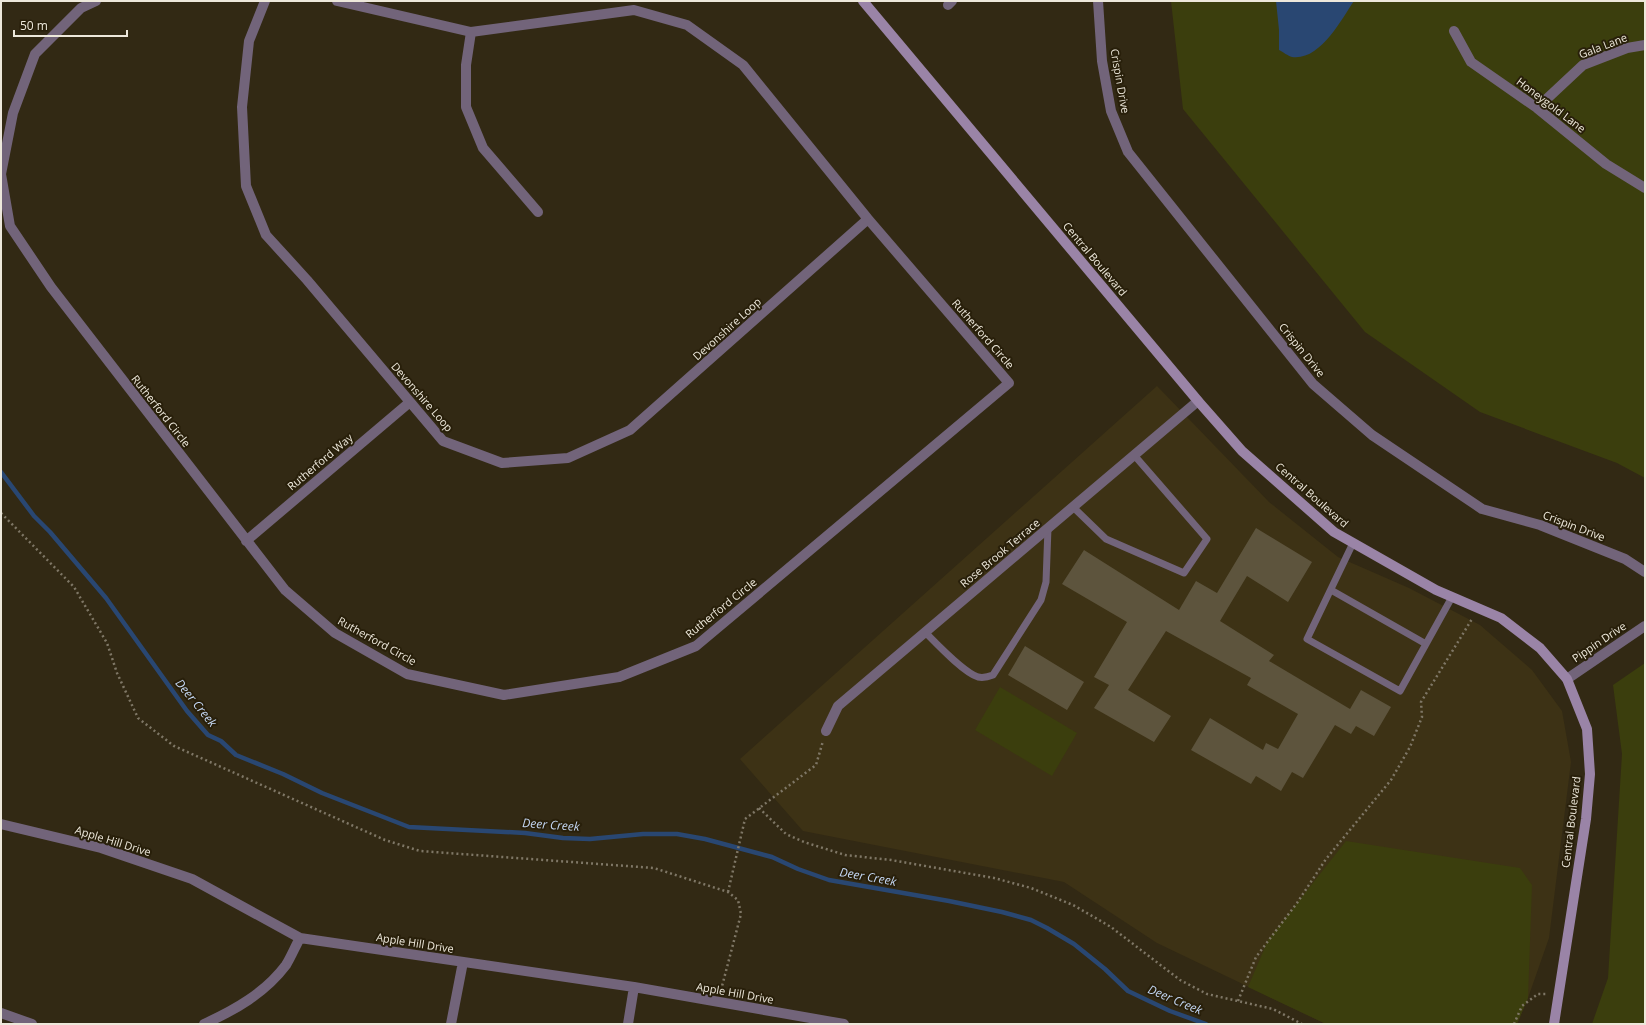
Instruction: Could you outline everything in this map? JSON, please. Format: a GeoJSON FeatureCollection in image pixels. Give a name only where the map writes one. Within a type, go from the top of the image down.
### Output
{"type":"FeatureCollection","features":[{"type":"Feature","properties":{"kind":"street","name":"Rutherford Circle"},"geometry":{"type":"LineString","coordinates":[[96,1],[81,8],[35,54],[13,113],[1,174],[10,226],[51,287],[285,590],[335,633],[407,674],[504,695],[619,677],[696,646],[1009,383],[868,219],[743,65],[687,25],[634,10],[471,32],[337,1]]}},
{"type":"Feature","properties":{"kind":"street","name":"Devonshire Loop"},"geometry":{"type":"LineString","coordinates":[[266,1],[249,41],[242,107],[246,186],[266,235],[307,280],[443,441],[502,463],[568,458],[630,430],[868,219]]}},
{"type":"Feature","properties":{"kind":"street","name":"Central Boulevard"},"geometry":{"type":"LineString","coordinates":[[863,1],[1198,401],[1242,451],[1334,532],[1436,590],[1501,618],[1540,648],[1567,679],[1586,729],[1590,774],[1586,819],[1554,1024]]}},
{"type":"Feature","properties":{"kind":"street","name":"Crispin Drive"},"geometry":{"type":"LineString","coordinates":[[1098,1],[1102,62],[1111,111],[1128,152],[1314,384],[1372,435],[1482,509],[1540,525],[1626,558],[1645,572]]}},
{"type":"Feature","properties":{"kind":"street","name":"Honeygold Lane"},"geometry":{"type":"LineString","coordinates":[[1454,31],[1471,62],[1537,108],[1606,164],[1645,188]]}},
{"type":"Feature","properties":{"kind":"street"},"geometry":{"type":"LineString","coordinates":[[471,32],[466,65],[466,108],[483,148],[538,212]]}},
{"type":"Feature","properties":{"kind":"street","name":"Gala Lane"},"geometry":{"type":"LineString","coordinates":[[1537,108],[1583,65],[1627,48],[1645,45]]}},
{"type":"Feature","properties":{"kind":"street","name":"Rose Brook Terrace"},"geometry":{"type":"LineString","coordinates":[[826,731],[838,706],[1198,401]]}},
{"type":"Feature","properties":{"kind":"street","name":"Rutherford Way"},"geometry":{"type":"LineString","coordinates":[[246,541],[410,402]]}},
{"type":"Feature","properties":{"kind":"street","name":"Pippin Drive"},"geometry":{"type":"LineString","coordinates":[[1567,679],[1645,626]]}},
{"type":"Feature","properties":{"kind":"street","name":"Apple Hill Drive"},"geometry":{"type":"LineString","coordinates":[[1,824],[101,848],[192,879],[300,938],[634,987],[844,1024]]}},
{"type":"Feature","properties":{"kind":"street"},"geometry":{"type":"LineString","coordinates":[[204,1024],[230,1013],[258,994],[286,965],[300,938]]}},
{"type":"Feature","properties":{"kind":"street"},"geometry":{"type":"LineString","coordinates":[[451,1024],[463,962]]}},
{"type":"Feature","properties":{"kind":"street"},"geometry":{"type":"LineString","coordinates":[[628,1024],[634,987]]}},
{"type":"Feature","properties":{"kind":"street"},"geometry":{"type":"LineString","coordinates":[[1,1013],[32,1024]]}},
{"type":"Feature","properties":{"kind":"lane"},"geometry":{"type":"LineString","coordinates":[[1073,507],[1106,539],[1184,573],[1207,539],[1134,455]]}},
{"type":"Feature","properties":{"kind":"lane"},"geometry":{"type":"LineString","coordinates":[[925,632],[968,672],[978,677],[986,678],[993,675],[1041,600],[1046,582],[1048,528]]}},
{"type":"Feature","properties":{"kind":"lane"},"geometry":{"type":"LineString","coordinates":[[1353,543],[1307,639],[1400,691],[1452,597]]}},
{"type":"Feature","properties":{"kind":"lane"},"geometry":{"type":"LineString","coordinates":[[1331,590],[1426,644]]}},
{"type":"Feature","properties":{"kind":"path"},"geometry":{"type":"LineString","coordinates":[[1,514],[74,587],[107,643],[117,674],[138,718],[174,746],[385,840],[420,851],[654,868],[728,892],[738,900],[741,914],[718,1002]]}},
{"type":"Feature","properties":{"kind":"path"},"geometry":{"type":"LineString","coordinates":[[1238,1001],[1256,957],[1297,903],[1326,860],[1391,780],[1410,747],[1422,717],[1421,702],[1462,633],[1469,625],[1477,608]]}},
{"type":"Feature","properties":{"kind":"path"},"geometry":{"type":"LineString","coordinates":[[728,892],[745,819],[816,765],[826,731]]}},
{"type":"Feature","properties":{"kind":"path"},"geometry":{"type":"LineString","coordinates":[[758,808],[786,834],[810,844],[845,855],[891,860],[994,878],[1031,888],[1073,905],[1111,927],[1180,980],[1207,994],[1273,1009],[1302,1024]]}},
{"type":"Feature","properties":{"kind":"path"},"geometry":{"type":"LineString","coordinates":[[1514,1024],[1522,1006],[1538,994],[1559,995]]}},
{"type":"Feature","properties":{"kind":"shaded area"},"geometry":{"type":"Polygon","coordinates":[[[1157,386],[1269,502],[1338,557],[1409,588],[1480,625],[1532,670],[1562,711],[1571,762],[1549,938],[1528,998],[1517,1024],[1326,1024],[1157,943],[1064,882],[803,831],[740,759],[1157,386]]]}},
{"type":"Feature","properties":{"kind":"green space"},"geometry":{"type":"Polygon","coordinates":[[[1171,1],[1645,1],[1645,478],[1617,463],[1480,412],[1365,332],[1183,109],[1171,1]]]}},
{"type":"Feature","properties":{"kind":"green space"},"geometry":{"type":"Polygon","coordinates":[[[1645,663],[1645,1024],[1592,1024],[1608,978],[1622,754],[1613,685],[1645,663]]]}},
{"type":"Feature","properties":{"kind":"green space"},"geometry":{"type":"Polygon","coordinates":[[[1000,687],[1077,733],[1052,776],[975,730],[1000,687]]]}},
{"type":"Feature","properties":{"kind":"green space"},"geometry":{"type":"Polygon","coordinates":[[[1346,841],[1520,868],[1532,885],[1528,998],[1517,1024],[1326,1024],[1248,987],[1268,940],[1346,841]]]}},
{"type":"Feature","properties":{"kind":"water"},"geometry":{"type":"Polygon","coordinates":[[[1276,1],[1354,1],[1329,38],[1312,53],[1302,57],[1292,57],[1279,50],[1279,30],[1276,1]]]}},
{"type":"Feature","properties":{"kind":"building"},"geometry":{"type":"Polygon","coordinates":[[[1256,528],[1312,562],[1288,602],[1247,576],[1220,621],[1274,655],[1269,661],[1350,709],[1361,690],[1391,707],[1374,736],[1356,726],[1351,734],[1335,725],[1303,778],[1292,772],[1281,791],[1256,776],[1251,784],[1191,750],[1210,718],[1263,750],[1266,743],[1278,749],[1298,714],[1247,685],[1251,678],[1166,631],[1128,690],[1171,716],[1154,742],[1094,708],[1109,685],[1094,677],[1127,622],[1062,584],[1084,550],[1179,610],[1196,581],[1217,593],[1256,528]]]}},
{"type":"Feature","properties":{"kind":"building"},"geometry":{"type":"Polygon","coordinates":[[[1025,646],[1084,682],[1067,710],[1008,675],[1025,646]]]}},
{"type":"Feature","properties":{"kind":"waterway","name":"Deer Creek"},"geometry":{"type":"LineString","coordinates":[[1,472],[34,516],[50,532],[106,598],[187,711],[208,735],[221,741],[236,755],[283,774],[322,793],[409,827],[525,833],[563,838],[590,839],[643,834],[677,834],[705,839],[772,857],[798,869],[829,880],[949,901],[1002,912],[1031,920],[1074,944],[1105,969],[1128,991],[1170,1011],[1206,1024]]}}]}
